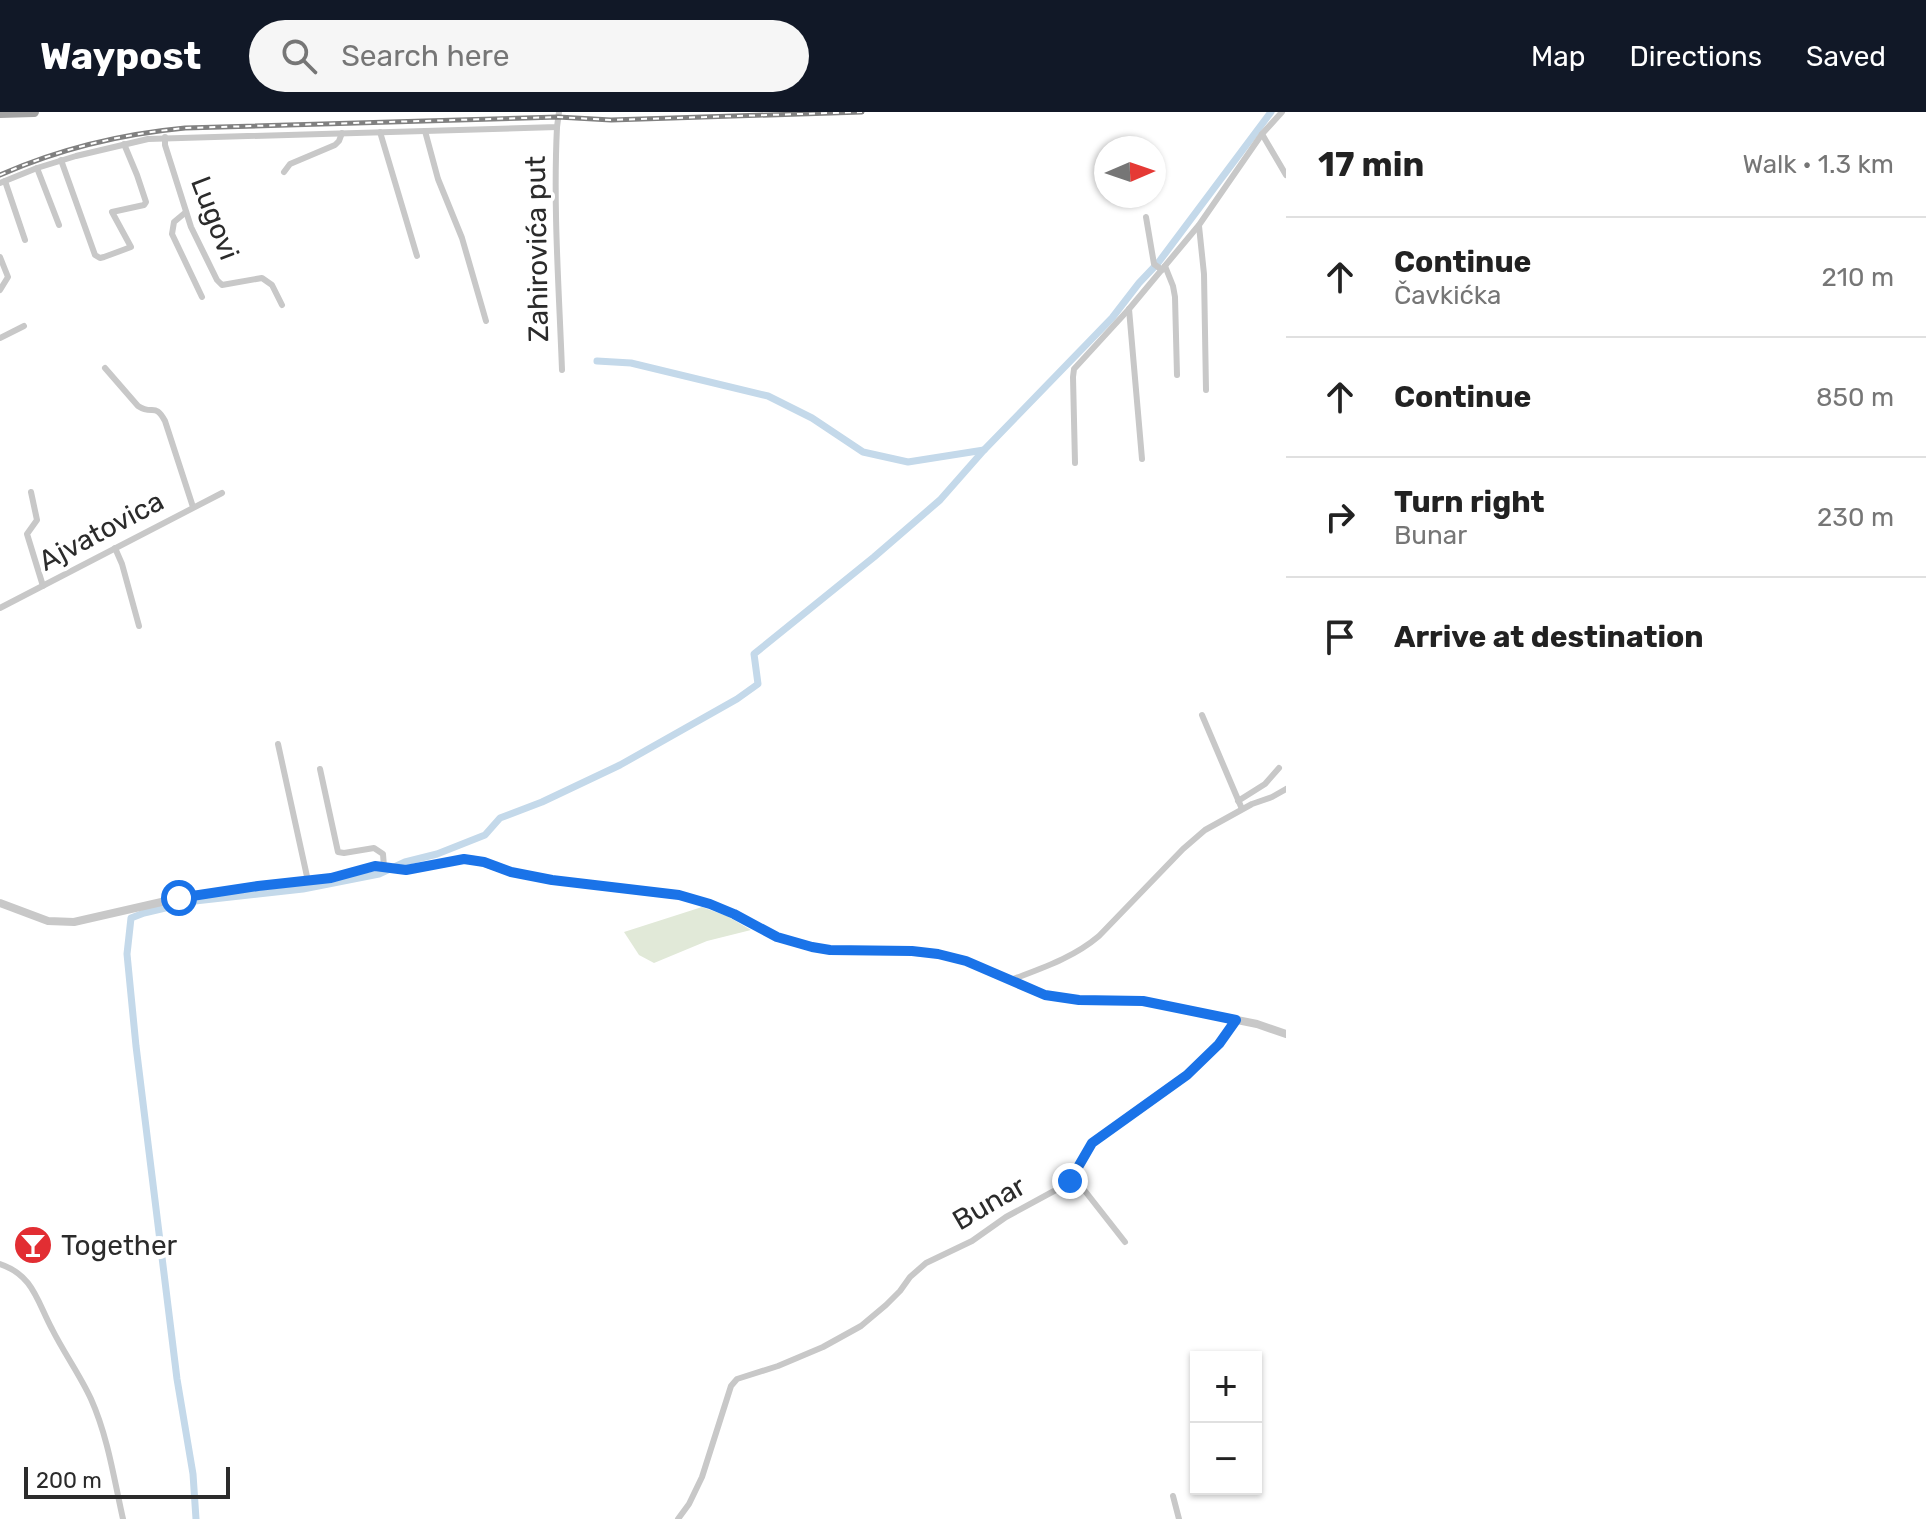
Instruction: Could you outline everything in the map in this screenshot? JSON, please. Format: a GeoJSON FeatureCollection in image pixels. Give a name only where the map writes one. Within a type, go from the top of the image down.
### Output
{"type":"FeatureCollection","features":[{"type":"Feature","properties":{"kind":"main road"},"geometry":{"type":"LineString","coordinates":[[0,113],[34,112]]}},
{"type":"Feature","properties":{"kind":"street"},"geometry":{"type":"LineString","coordinates":[[1075,463],[1073,377],[1077,365],[1129,309],[1160,267],[1199,225],[1262,134],[1282,112]]}},
{"type":"Feature","properties":{"kind":"street","name":"Zahirovića put"},"geometry":{"type":"LineString","coordinates":[[558,115],[555,167],[562,370]]}},
{"type":"Feature","properties":{"kind":"street"},"geometry":{"type":"LineString","coordinates":[[25,240],[2,182],[61,160],[124,144],[165,137],[557,127]]}},
{"type":"Feature","properties":{"kind":"street"},"geometry":{"type":"LineString","coordinates":[[425,131],[438,179],[462,238],[486,321]]}},
{"type":"Feature","properties":{"kind":"street"},"geometry":{"type":"LineString","coordinates":[[380,132],[417,256]]}},
{"type":"Feature","properties":{"kind":"street"},"geometry":{"type":"LineString","coordinates":[[284,172],[290,164],[335,145],[342,133]]}},
{"type":"Feature","properties":{"kind":"street"},"geometry":{"type":"LineString","coordinates":[[1262,134],[1286,175]]}},
{"type":"Feature","properties":{"kind":"street","name":"Lugovi"},"geometry":{"type":"LineString","coordinates":[[165,137],[191,227],[219,283],[262,278],[272,285],[282,305]]}},
{"type":"Feature","properties":{"kind":"street"},"geometry":{"type":"LineString","coordinates":[[61,160],[95,255],[104,257],[131,247],[112,212],[146,202],[124,144]]}},
{"type":"Feature","properties":{"kind":"street"},"geometry":{"type":"LineString","coordinates":[[37,168],[59,225]]}},
{"type":"Feature","properties":{"kind":"street"},"geometry":{"type":"LineString","coordinates":[[186,212],[174,222],[172,234],[202,297]]}},
{"type":"Feature","properties":{"kind":"street"},"geometry":{"type":"LineString","coordinates":[[1146,217],[1160,267],[1173,286],[1177,375]]}},
{"type":"Feature","properties":{"kind":"street"},"geometry":{"type":"LineString","coordinates":[[1199,225],[1204,274],[1206,390]]}},
{"type":"Feature","properties":{"kind":"street"},"geometry":{"type":"LineString","coordinates":[[0,257],[8,277],[0,290]]}},
{"type":"Feature","properties":{"kind":"street"},"geometry":{"type":"LineString","coordinates":[[1129,309],[1142,459]]}},
{"type":"Feature","properties":{"kind":"street"},"geometry":{"type":"LineString","coordinates":[[0,338],[24,326]]}},
{"type":"Feature","properties":{"kind":"street"},"geometry":{"type":"LineString","coordinates":[[105,368],[138,406],[161,412],[193,507]]}},
{"type":"Feature","properties":{"kind":"street"},"geometry":{"type":"LineString","coordinates":[[31,492],[37,520],[27,534],[43,586]]}},
{"type":"Feature","properties":{"kind":"street","name":"Ajvatovica"},"geometry":{"type":"LineString","coordinates":[[0,608],[222,493]]}},
{"type":"Feature","properties":{"kind":"street"},"geometry":{"type":"LineString","coordinates":[[115,548],[139,626]]}},
{"type":"Feature","properties":{"kind":"street"},"geometry":{"type":"LineString","coordinates":[[1202,715],[1242,809]]}},
{"type":"Feature","properties":{"kind":"street"},"geometry":{"type":"LineString","coordinates":[[278,744],[308,881]]}},
{"type":"Feature","properties":{"kind":"street"},"geometry":{"type":"LineString","coordinates":[[1238,801],[1265,784],[1279,768]]}},
{"type":"Feature","properties":{"kind":"street"},"geometry":{"type":"LineString","coordinates":[[320,769],[338,852],[374,848],[383,854],[386,867]]}},
{"type":"Feature","properties":{"kind":"street"},"geometry":{"type":"LineString","coordinates":[[1011,980],[1087,947],[1205,830],[1286,789]]}},
{"type":"Feature","properties":{"kind":"street"},"geometry":{"type":"LineString","coordinates":[[0,903],[48,921],[74,922],[179,898],[331,878],[375,866],[406,870],[464,859],[475,860],[511,872],[552,880],[679,895],[734,914],[777,937],[812,947],[938,954],[966,961],[1061,999],[1143,1001],[1257,1024],[1286,1034]]}},
{"type":"Feature","properties":{"kind":"street","name":"Bunar"},"geometry":{"type":"LineString","coordinates":[[678,1519],[702,1477],[731,1386],[737,1379],[823,1347],[861,1326],[926,1263],[972,1241],[1006,1217],[1065,1185],[1074,1177],[1092,1143],[1187,1075],[1219,1044],[1236,1020]]}},
{"type":"Feature","properties":{"kind":"street"},"geometry":{"type":"LineString","coordinates":[[1074,1177],[1125,1242]]}},
{"type":"Feature","properties":{"kind":"street"},"geometry":{"type":"LineString","coordinates":[[0,1264],[18,1271],[32,1288],[91,1399],[104,1435],[123,1519]]}},
{"type":"Feature","properties":{"kind":"street"},"geometry":{"type":"LineString","coordinates":[[1173,1496],[1179,1519]]}},
{"type":"Feature","properties":{"kind":"green space"},"geometry":{"type":"Polygon","coordinates":[[[702,907],[727,916],[751,930],[707,941],[654,963],[639,955],[624,932],[702,907]]]}},
{"type":"Feature","properties":{"kind":"waterway"},"geometry":{"type":"LineString","coordinates":[[196,1519],[193,1474],[177,1379],[136,1046],[127,954],[131,918],[195,901],[303,889],[379,874],[405,862],[437,854],[485,835],[500,818],[620,765],[737,699],[758,684],[754,654],[940,500],[1112,318],[1158,263],[1271,112]]}},
{"type":"Feature","properties":{"kind":"waterway"},"geometry":{"type":"LineString","coordinates":[[597,361],[631,363],[768,396],[812,418],[863,452],[908,462],[984,450]]}},
{"type":"Feature","properties":{"kind":"railway"},"geometry":{"type":"LineString","coordinates":[[0,175],[91,144],[185,128],[862,112]]}},
{"type":"Feature","properties":{"kind":"place","name":"Together"},"geometry":{"type":"Point","coordinates":[33,1245]}},
{"type":"Feature","properties":{"kind":"route"},"geometry":{"type":"LineString","coordinates":[[179,898],[331,878],[375,866],[406,870],[443,862],[475,860],[511,872],[552,880],[679,895],[726,910],[777,937],[812,947],[938,954],[966,961],[1061,999],[1143,1001],[1236,1020],[1219,1044],[1187,1075],[1092,1143],[1070,1181]]}}]}
